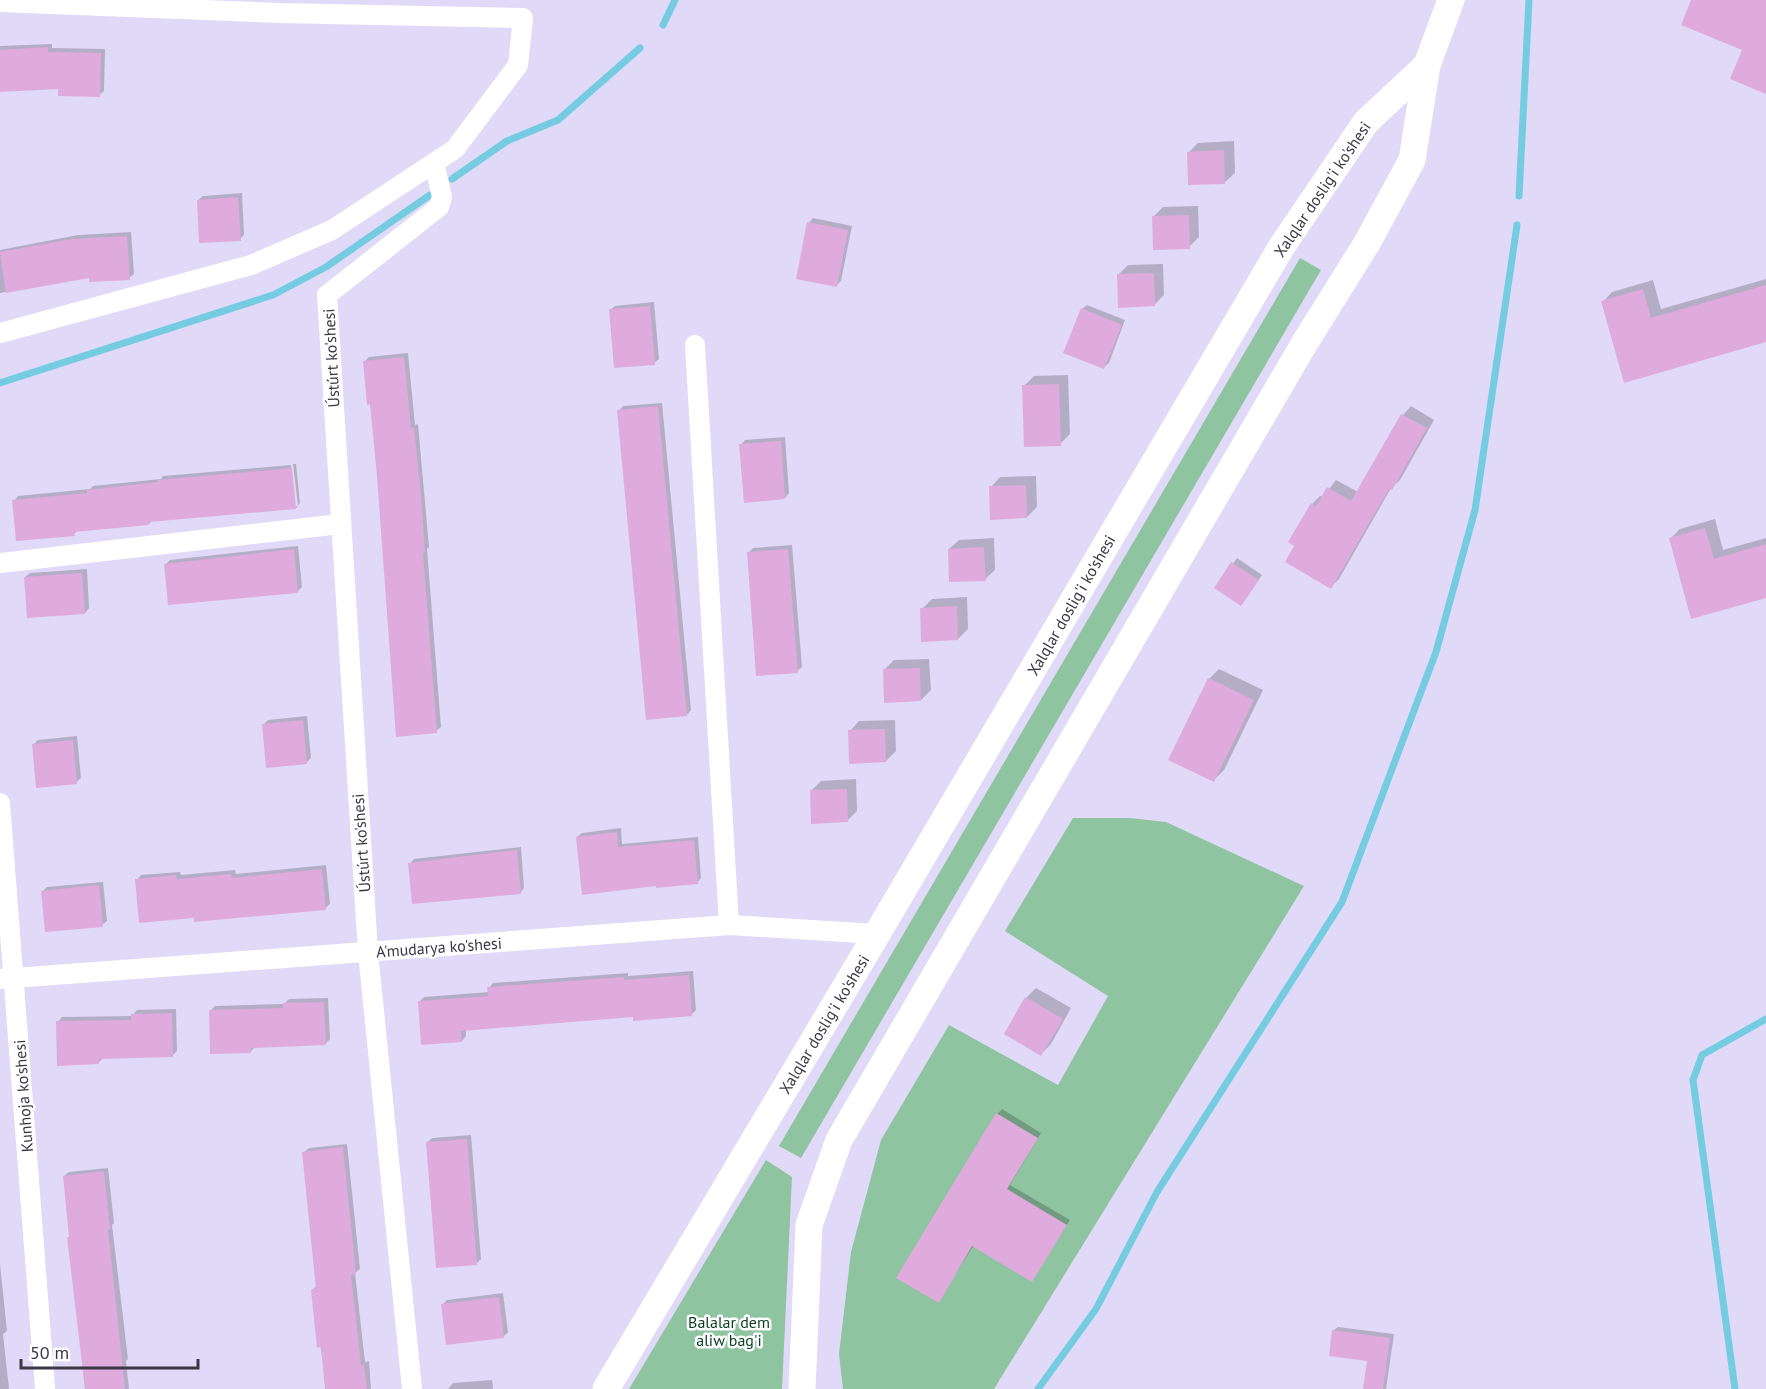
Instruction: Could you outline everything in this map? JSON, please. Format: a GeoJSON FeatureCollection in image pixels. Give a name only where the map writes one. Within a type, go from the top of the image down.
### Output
{"type":"FeatureCollection","features":[{"type":"Feature","properties":{"kind":"main road"},"geometry":{"type":"LineString","coordinates":[[802,1389],[809,1225],[839,1140],[1304,344],[1367,243],[1412,160],[1428,65],[1450,0]]}},
{"type":"Feature","properties":{"kind":"main road","name":"Xalqlar doslig'i ko'shesi"},"geometry":{"type":"LineString","coordinates":[[606,1389],[1282,246],[1366,122],[1428,65]]}},
{"type":"Feature","properties":{"kind":"street"},"geometry":{"type":"LineString","coordinates":[[0,2],[279,13],[523,18],[518,65],[454,149],[332,230],[251,264],[0,333]]}},
{"type":"Feature","properties":{"kind":"street","name":"Ústúrt ko'shesi"},"geometry":{"type":"LineString","coordinates":[[412,1389],[368,952],[327,295],[439,207],[442,197],[434,163]]}},
{"type":"Feature","properties":{"kind":"street"},"geometry":{"type":"LineString","coordinates":[[695,345],[729,925]]}},
{"type":"Feature","properties":{"kind":"street"},"geometry":{"type":"LineString","coordinates":[[0,563],[340,524]]}},
{"type":"Feature","properties":{"kind":"street","name":"Kunhoja ko'shesi"},"geometry":{"type":"LineString","coordinates":[[0,803],[7,979],[45,1389]]}},
{"type":"Feature","properties":{"kind":"street","name":"A'mudarya ko'shesi"},"geometry":{"type":"LineString","coordinates":[[7,979],[729,925],[877,934]]}},
{"type":"Feature","properties":{"kind":"green space"},"geometry":{"type":"Polygon","coordinates":[[[1300,258],[1321,270],[801,1158],[779,1146],[1300,258]]]}},
{"type":"Feature","properties":{"kind":"green space"},"geometry":{"type":"Polygon","coordinates":[[[1073,818],[1130,818],[1166,822],[1304,886],[994,1389],[843,1389],[839,1354],[851,1252],[881,1140],[949,1025],[1058,1085],[1108,996],[1005,931],[1073,818]]]}},
{"type":"Feature","properties":{"kind":"green space","name":"Balalar dem aliw bag'i"},"geometry":{"type":"Polygon","coordinates":[[[766,1160],[792,1177],[782,1389],[629,1389],[766,1160]]]}},
{"type":"Feature","properties":{"kind":"building"},"geometry":{"type":"Polygon","coordinates":[[[1691,0],[1766,0],[1766,94],[1730,79],[1742,50],[1681,25],[1691,0]]]}},
{"type":"Feature","properties":{"kind":"building"},"geometry":{"type":"Polygon","coordinates":[[[48,47],[48,52],[101,53],[100,97],[58,96],[58,89],[0,92],[0,50],[48,47]]]}},
{"type":"Feature","properties":{"kind":"building"},"geometry":{"type":"Polygon","coordinates":[[[1224,150],[1225,184],[1188,185],[1187,152],[1224,150]]]}},
{"type":"Feature","properties":{"kind":"building"},"geometry":{"type":"Polygon","coordinates":[[[238,197],[241,241],[199,243],[197,200],[238,197]]]}},
{"type":"Feature","properties":{"kind":"building"},"geometry":{"type":"Polygon","coordinates":[[[1189,215],[1190,249],[1153,250],[1152,216],[1189,215]]]}},
{"type":"Feature","properties":{"kind":"building"},"geometry":{"type":"Polygon","coordinates":[[[807,222],[848,230],[837,287],[796,279],[807,222]]]}},
{"type":"Feature","properties":{"kind":"building"},"geometry":{"type":"Polygon","coordinates":[[[127,236],[130,280],[89,282],[89,278],[6,293],[0,252],[72,239],[127,236]]]}},
{"type":"Feature","properties":{"kind":"building"},"geometry":{"type":"Polygon","coordinates":[[[1154,273],[1155,306],[1118,308],[1117,274],[1154,273]]]}},
{"type":"Feature","properties":{"kind":"building"},"geometry":{"type":"Polygon","coordinates":[[[1766,285],[1766,342],[1624,383],[1601,301],[1643,289],[1651,318],[1766,285]]]}},
{"type":"Feature","properties":{"kind":"building"},"geometry":{"type":"Polygon","coordinates":[[[650,306],[655,365],[614,368],[609,309],[650,306]]]}},
{"type":"Feature","properties":{"kind":"building"},"geometry":{"type":"Polygon","coordinates":[[[1081,308],[1122,325],[1104,369],[1063,353],[1081,308]]]}},
{"type":"Feature","properties":{"kind":"building"},"geometry":{"type":"Polygon","coordinates":[[[404,357],[421,495],[425,553],[423,553],[437,733],[396,737],[377,476],[363,361],[404,357]]]}},
{"type":"Feature","properties":{"kind":"building"},"geometry":{"type":"Polygon","coordinates":[[[1059,384],[1061,446],[1024,447],[1022,385],[1059,384]]]}},
{"type":"Feature","properties":{"kind":"building"},"geometry":{"type":"Polygon","coordinates":[[[658,406],[687,716],[646,720],[617,410],[658,406]]]}},
{"type":"Feature","properties":{"kind":"building"},"geometry":{"type":"Polygon","coordinates":[[[1401,414],[1427,428],[1331,589],[1285,562],[1294,546],[1288,542],[1311,503],[1316,506],[1327,487],[1351,501],[1401,414]]]}},
{"type":"Feature","properties":{"kind":"building"},"geometry":{"type":"Polygon","coordinates":[[[781,441],[785,499],[744,503],[739,444],[781,441]]]}},
{"type":"Feature","properties":{"kind":"building"},"geometry":{"type":"Polygon","coordinates":[[[292,468],[296,509],[149,522],[149,525],[74,532],[75,536],[16,541],[12,500],[87,493],[87,490],[158,482],[157,480],[292,468]]]}},
{"type":"Feature","properties":{"kind":"building"},"geometry":{"type":"Polygon","coordinates":[[[1026,485],[1027,518],[990,520],[989,486],[1026,485]]]}},
{"type":"Feature","properties":{"kind":"building"},"geometry":{"type":"Polygon","coordinates":[[[1705,528],[1714,559],[1766,544],[1766,598],[1691,619],[1669,538],[1705,528]]]}},
{"type":"Feature","properties":{"kind":"building"},"geometry":{"type":"Polygon","coordinates":[[[984,547],[986,581],[949,582],[948,549],[984,547]]]}},
{"type":"Feature","properties":{"kind":"building"},"geometry":{"type":"Polygon","coordinates":[[[294,549],[298,593],[168,605],[164,564],[294,549]]]}},
{"type":"Feature","properties":{"kind":"building"},"geometry":{"type":"Polygon","coordinates":[[[788,549],[798,673],[756,676],[747,552],[788,549]]]}},
{"type":"Feature","properties":{"kind":"building"},"geometry":{"type":"Polygon","coordinates":[[[1231,562],[1259,580],[1241,606],[1214,588],[1231,562]]]}},
{"type":"Feature","properties":{"kind":"building"},"geometry":{"type":"Polygon","coordinates":[[[82,573],[85,614],[27,618],[24,577],[82,573]]]}},
{"type":"Feature","properties":{"kind":"building"},"geometry":{"type":"Polygon","coordinates":[[[957,606],[958,640],[921,642],[920,608],[957,606]]]}},
{"type":"Feature","properties":{"kind":"building"},"geometry":{"type":"Polygon","coordinates":[[[920,668],[921,701],[884,703],[883,669],[920,668]]]}},
{"type":"Feature","properties":{"kind":"building"},"geometry":{"type":"Polygon","coordinates":[[[1208,678],[1254,700],[1214,782],[1168,760],[1208,678]]]}},
{"type":"Feature","properties":{"kind":"building"},"geometry":{"type":"Polygon","coordinates":[[[303,720],[307,764],[266,768],[262,724],[303,720]]]}},
{"type":"Feature","properties":{"kind":"building"},"geometry":{"type":"Polygon","coordinates":[[[885,729],[886,762],[849,764],[848,730],[885,729]]]}},
{"type":"Feature","properties":{"kind":"building"},"geometry":{"type":"Polygon","coordinates":[[[73,740],[77,784],[36,788],[32,744],[73,740]]]}},
{"type":"Feature","properties":{"kind":"building"},"geometry":{"type":"Polygon","coordinates":[[[847,789],[848,822],[811,824],[810,790],[847,789]]]}},
{"type":"Feature","properties":{"kind":"building"},"geometry":{"type":"Polygon","coordinates":[[[617,832],[618,847],[694,840],[698,884],[656,888],[656,886],[582,895],[576,837],[617,832]]]}},
{"type":"Feature","properties":{"kind":"building"},"geometry":{"type":"Polygon","coordinates":[[[517,850],[521,894],[412,904],[408,863],[517,850]]]}},
{"type":"Feature","properties":{"kind":"building"},"geometry":{"type":"Polygon","coordinates":[[[322,869],[326,910],[194,922],[194,918],[139,923],[135,879],[176,875],[177,879],[231,874],[232,878],[322,869]]]}},
{"type":"Feature","properties":{"kind":"building"},"geometry":{"type":"Polygon","coordinates":[[[99,885],[103,927],[45,932],[41,891],[99,885]]]}},
{"type":"Feature","properties":{"kind":"building"},"geometry":{"type":"Polygon","coordinates":[[[689,975],[692,1016],[633,1021],[633,1017],[461,1031],[462,1042],[421,1045],[418,1001],[488,996],[487,987],[624,977],[624,980],[689,975]]]}},
{"type":"Feature","properties":{"kind":"building"},"geometry":{"type":"Polygon","coordinates":[[[1025,997],[1063,1019],[1041,1056],[1004,1034],[1025,997]]]}},
{"type":"Feature","properties":{"kind":"building"},"geometry":{"type":"Polygon","coordinates":[[[324,1002],[326,1045],[251,1048],[251,1053],[210,1054],[209,1010],[283,1008],[283,1003],[324,1002]]]}},
{"type":"Feature","properties":{"kind":"building"},"geometry":{"type":"Polygon","coordinates":[[[172,1013],[173,1057],[99,1059],[99,1064],[57,1066],[56,1021],[131,1020],[131,1014],[172,1013]]]}},
{"type":"Feature","properties":{"kind":"building"},"geometry":{"type":"Polygon","coordinates":[[[996,1113],[1038,1138],[1007,1189],[1067,1225],[1032,1282],[972,1246],[939,1303],[896,1278],[996,1113]]]}},
{"type":"Feature","properties":{"kind":"building"},"geometry":{"type":"Polygon","coordinates":[[[467,1139],[477,1265],[436,1268],[426,1142],[467,1139]]]}},
{"type":"Feature","properties":{"kind":"building"},"geometry":{"type":"Polygon","coordinates":[[[343,1147],[356,1275],[351,1275],[361,1365],[364,1365],[367,1389],[325,1389],[321,1347],[317,1348],[311,1290],[316,1289],[302,1152],[343,1147]]]}},
{"type":"Feature","properties":{"kind":"building"},"geometry":{"type":"Polygon","coordinates":[[[104,1171],[125,1389],[85,1389],[67,1237],[69,1237],[63,1176],[104,1171]]]}},
{"type":"Feature","properties":{"kind":"building"},"geometry":{"type":"Polygon","coordinates":[[[499,1297],[504,1338],[446,1345],[441,1304],[499,1297]]]}},
{"type":"Feature","properties":{"kind":"building"},"geometry":{"type":"Polygon","coordinates":[[[1332,1330],[1390,1338],[1383,1389],[1363,1389],[1367,1361],[1329,1356],[1332,1330]]]}},
{"type":"Feature","properties":{"kind":"waterway"},"geometry":{"type":"LineString","coordinates":[[663,25],[675,0]]}},
{"type":"Feature","properties":{"kind":"waterway"},"geometry":{"type":"LineString","coordinates":[[1519,196],[1529,0]]}},
{"type":"Feature","properties":{"kind":"waterway"},"geometry":{"type":"LineString","coordinates":[[452,179],[507,141],[558,120],[640,48]]}},
{"type":"Feature","properties":{"kind":"waterway"},"geometry":{"type":"LineString","coordinates":[[0,383],[273,295],[326,267],[430,195]]}},
{"type":"Feature","properties":{"kind":"waterway"},"geometry":{"type":"LineString","coordinates":[[1038,1389],[1096,1309],[1157,1192],[1342,902],[1436,652],[1475,510],[1517,225]]}},
{"type":"Feature","properties":{"kind":"waterway"},"geometry":{"type":"LineString","coordinates":[[1735,1389],[1693,1080],[1702,1055],[1766,1019]]}}]}
